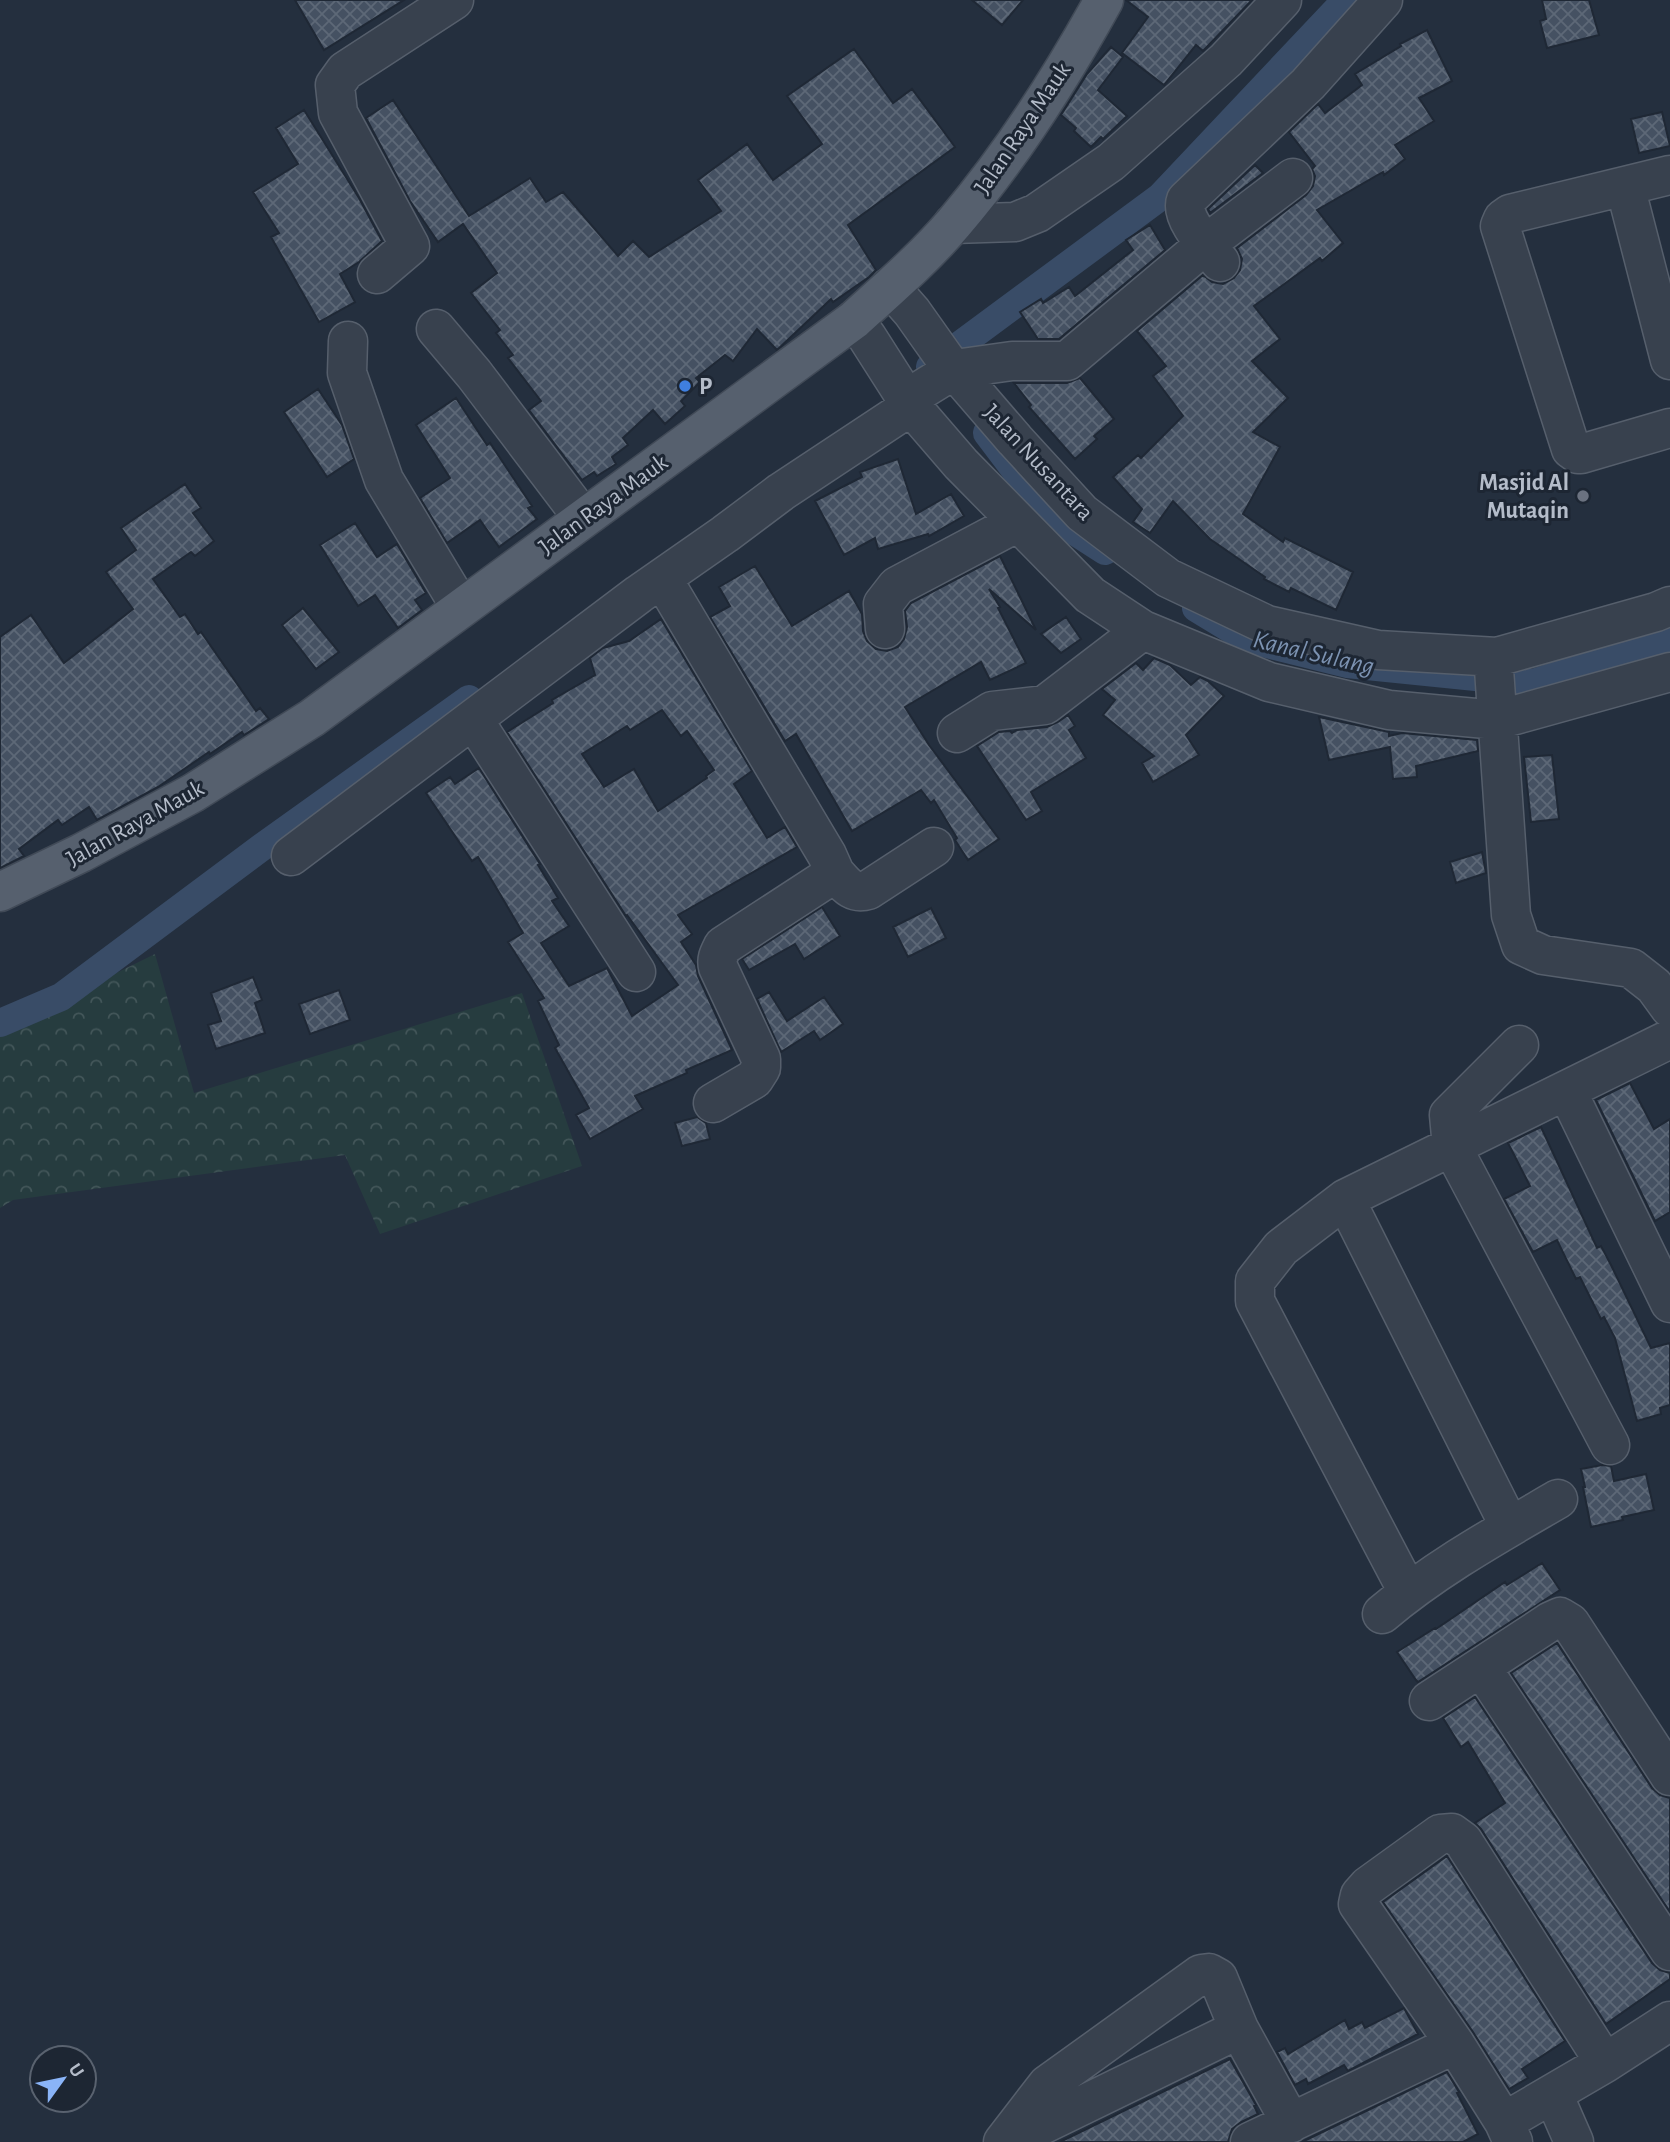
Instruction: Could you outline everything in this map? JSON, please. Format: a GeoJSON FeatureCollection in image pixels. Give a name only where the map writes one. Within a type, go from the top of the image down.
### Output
{"type":"FeatureCollection","features":[{"type":"Feature","properties":{"kind":"main road","name":"Jalan Raya Mauk"},"geometry":{"type":"LineString","coordinates":[[0,892],[193,793],[312,718],[583,518],[901,300],[953,224],[1028,127],[1104,0]]}},
{"type":"Feature","properties":{"kind":"street"},"geometry":{"type":"LineString","coordinates":[[377,274],[410,246],[338,113],[335,85],[345,71],[454,0]]}},
{"type":"Feature","properties":{"kind":"street"},"geometry":{"type":"LineString","coordinates":[[953,224],[1015,222],[1037,213],[1111,162],[1226,60],[1282,0]]}},
{"type":"Feature","properties":{"kind":"street"},"geometry":{"type":"LineString","coordinates":[[1213,253],[1186,216],[1186,200],[1308,84],[1383,0]]}},
{"type":"Feature","properties":{"kind":"street"},"geometry":{"type":"LineString","coordinates":[[1670,175],[1510,214],[1503,219],[1500,226],[1571,449],[1581,454],[1670,428]]}},
{"type":"Feature","properties":{"kind":"street"},"geometry":{"type":"LineString","coordinates":[[291,856],[662,578],[950,367],[1013,361],[1067,361],[1213,253],[1293,178]]}},
{"type":"Feature","properties":{"kind":"street"},"geometry":{"type":"LineString","coordinates":[[1625,186],[1670,360]]}},
{"type":"Feature","properties":{"kind":"street","name":"Jalan Nusantara"},"geometry":{"type":"LineString","coordinates":[[901,300],[950,367],[1082,513],[1168,578],[1267,625],[1377,650],[1495,663],[1670,606]]}},
{"type":"Feature","properties":{"kind":"street"},"geometry":{"type":"LineString","coordinates":[[436,329],[474,374],[583,518]]}},
{"type":"Feature","properties":{"kind":"street"},"geometry":{"type":"LineString","coordinates":[[860,329],[961,464],[1090,595],[1143,630],[1269,682],[1389,710],[1496,715],[1670,672]]}},
{"type":"Feature","properties":{"kind":"street"},"geometry":{"type":"LineString","coordinates":[[348,341],[347,373],[384,480],[461,608]]}},
{"type":"Feature","properties":{"kind":"street"},"geometry":{"type":"LineString","coordinates":[[885,629],[883,604],[897,586],[1017,522]]}},
{"type":"Feature","properties":{"kind":"street"},"geometry":{"type":"LineString","coordinates":[[662,578],[827,855],[835,873],[848,888],[860,892],[867,890],[934,847]]}},
{"type":"Feature","properties":{"kind":"street"},"geometry":{"type":"LineString","coordinates":[[957,733],[992,710],[1045,705],[1143,630]]}},
{"type":"Feature","properties":{"kind":"street"},"geometry":{"type":"LineString","coordinates":[[1495,663],[1496,715],[1511,915],[1521,945],[1543,955],[1631,968],[1654,986],[1670,1008]]}},
{"type":"Feature","properties":{"kind":"street"},"geometry":{"type":"LineString","coordinates":[[473,719],[636,971]]}},
{"type":"Feature","properties":{"kind":"street"},"geometry":{"type":"LineString","coordinates":[[713,1103],[754,1079],[761,1068],[761,1059],[718,967],[717,960],[723,946],[835,873]]}},
{"type":"Feature","properties":{"kind":"street"},"geometry":{"type":"LineString","coordinates":[[1558,1499],[1510,1527],[1395,1603],[1255,1301],[1255,1281],[1281,1248],[1345,1199],[1670,1039]]}},
{"type":"Feature","properties":{"kind":"street"},"geometry":{"type":"LineString","coordinates":[[1519,1045],[1449,1115],[1452,1147],[1610,1445]]}},
{"type":"Feature","properties":{"kind":"street"},"geometry":{"type":"LineString","coordinates":[[1567,1091],[1670,1303]]}},
{"type":"Feature","properties":{"kind":"street"},"geometry":{"type":"LineString","coordinates":[[1345,1199],[1510,1527]]}},
{"type":"Feature","properties":{"kind":"street"},"geometry":{"type":"LineString","coordinates":[[1429,1701],[1560,1617],[1570,1623],[1670,1776]]}},
{"type":"Feature","properties":{"kind":"street"},"geometry":{"type":"LineString","coordinates":[[1482,1667],[1670,1951]]}},
{"type":"Feature","properties":{"kind":"street"},"geometry":{"type":"LineString","coordinates":[[1605,2063],[1463,1841],[1452,1832],[1440,1834],[1368,1886],[1360,1895],[1358,1905],[1455,2044],[1508,2132],[1553,2094],[1605,2063],[1670,2021]]}},
{"type":"Feature","properties":{"kind":"street"},"geometry":{"type":"LineString","coordinates":[[1005,2142],[1047,2085],[1201,1974],[1209,1973],[1218,1978],[1240,2029],[1291,2123]]}},
{"type":"Feature","properties":{"kind":"street"},"geometry":{"type":"LineString","coordinates":[[1005,2142],[1240,2029]]}},
{"type":"Feature","properties":{"kind":"street"},"geometry":{"type":"LineString","coordinates":[[1250,2142],[1455,2044]]}},
{"type":"Feature","properties":{"kind":"street"},"geometry":{"type":"LineString","coordinates":[[1553,2094],[1574,2142]]}},
{"type":"Feature","properties":{"kind":"green space"},"geometry":{"type":"Polygon","coordinates":[[[155,954],[194,1093],[522,993],[582,1166],[380,1234],[345,1155],[13,1200],[0,1208],[0,1030],[155,954]]]}},
{"type":"Feature","properties":{"kind":"building"},"geometry":{"type":"Polygon","coordinates":[[[295,0],[404,0],[324,50],[295,0]]]}},
{"type":"Feature","properties":{"kind":"building"},"geometry":{"type":"Polygon","coordinates":[[[972,0],[1023,0],[1002,25],[972,0]]]}},
{"type":"Feature","properties":{"kind":"building"},"geometry":{"type":"Polygon","coordinates":[[[1126,0],[1252,0],[1203,51],[1196,45],[1164,85],[1122,53],[1148,17],[1126,0]]]}},
{"type":"Feature","properties":{"kind":"building"},"geometry":{"type":"Polygon","coordinates":[[[1542,0],[1589,0],[1599,35],[1547,48],[1540,21],[1546,19],[1542,0]]]}},
{"type":"Feature","properties":{"kind":"building"},"geometry":{"type":"Polygon","coordinates":[[[1427,30],[1452,81],[1419,98],[1434,121],[1395,145],[1405,159],[1384,175],[1383,172],[1317,210],[1343,243],[1322,261],[1320,258],[1254,306],[1280,339],[1252,361],[1288,398],[1253,432],[1280,447],[1243,514],[1283,542],[1285,538],[1353,572],[1336,610],[1291,588],[1289,592],[1264,579],[1265,577],[1210,539],[1173,501],[1150,533],[1133,522],[1142,509],[1113,477],[1138,455],[1141,458],[1183,416],[1153,376],[1166,366],[1137,331],[1203,275],[1212,282],[1223,284],[1234,278],[1240,270],[1242,259],[1237,248],[1306,195],[1313,186],[1315,176],[1312,169],[1315,166],[1289,132],[1318,104],[1325,113],[1362,85],[1355,74],[1401,46],[1400,44],[1427,30]]]}},
{"type":"Feature","properties":{"kind":"building"},"geometry":{"type":"Polygon","coordinates":[[[1111,47],[1123,57],[1098,90],[1127,116],[1091,147],[1061,115],[1087,74],[1111,47]]]}},
{"type":"Feature","properties":{"kind":"building"},"geometry":{"type":"Polygon","coordinates":[[[854,49],[893,103],[912,89],[955,147],[848,225],[876,270],[869,277],[833,302],[831,299],[777,350],[757,329],[733,361],[725,355],[696,378],[700,382],[681,401],[685,406],[665,424],[653,410],[623,438],[628,445],[612,457],[616,464],[597,476],[594,472],[582,480],[529,410],[541,401],[508,358],[513,355],[496,333],[500,330],[471,293],[497,273],[463,224],[438,242],[410,201],[366,118],[393,100],[469,216],[530,178],[546,202],[563,192],[618,256],[633,241],[649,257],[721,211],[698,180],[747,144],[773,180],[822,144],[787,96],[854,49]]]}},
{"type":"Feature","properties":{"kind":"building"},"geometry":{"type":"Polygon","coordinates":[[[304,110],[359,198],[382,241],[359,262],[340,274],[355,302],[319,322],[271,237],[279,233],[253,192],[298,164],[276,128],[304,110]]]}},
{"type":"Feature","properties":{"kind":"building"},"geometry":{"type":"Polygon","coordinates":[[[1662,112],[1670,146],[1639,153],[1631,119],[1662,112]]]}},
{"type":"Feature","properties":{"kind":"building"},"geometry":{"type":"Polygon","coordinates":[[[1255,165],[1263,173],[1210,213],[1208,209],[1255,165]]]}},
{"type":"Feature","properties":{"kind":"building"},"geometry":{"type":"Polygon","coordinates":[[[1150,225],[1165,250],[1059,339],[1038,339],[1020,312],[1041,299],[1043,303],[1069,287],[1075,296],[1133,250],[1126,240],[1150,225]]]}},
{"type":"Feature","properties":{"kind":"building"},"geometry":{"type":"Polygon","coordinates":[[[1080,378],[1114,419],[1094,436],[1097,439],[1075,459],[1029,407],[1031,405],[1014,383],[1067,383],[1080,378]]]}},
{"type":"Feature","properties":{"kind":"building"},"geometry":{"type":"Polygon","coordinates":[[[318,389],[342,425],[354,459],[327,477],[284,412],[318,389]]]}},
{"type":"Feature","properties":{"kind":"building"},"geometry":{"type":"Polygon","coordinates":[[[456,398],[487,445],[490,443],[532,506],[528,508],[537,519],[499,547],[480,520],[447,543],[420,498],[450,478],[416,425],[456,398]]]}},
{"type":"Feature","properties":{"kind":"building"},"geometry":{"type":"Polygon","coordinates":[[[898,459],[916,514],[951,494],[964,516],[929,536],[928,534],[878,549],[875,538],[844,555],[815,501],[862,477],[860,472],[898,459]]]}},
{"type":"Feature","properties":{"kind":"building"},"geometry":{"type":"Polygon","coordinates":[[[185,484],[201,508],[193,513],[214,541],[195,556],[191,552],[153,579],[180,617],[185,614],[198,634],[201,632],[256,711],[260,708],[269,719],[244,735],[242,732],[158,787],[97,820],[89,807],[62,825],[58,820],[19,849],[24,856],[0,868],[0,637],[31,615],[64,663],[133,609],[106,572],[136,550],[121,528],[185,484]]]}},
{"type":"Feature","properties":{"kind":"building"},"geometry":{"type":"Polygon","coordinates":[[[355,523],[377,557],[397,544],[426,593],[415,600],[422,610],[398,628],[375,595],[358,606],[320,545],[355,523]]]}},
{"type":"Feature","properties":{"kind":"building"},"geometry":{"type":"Polygon","coordinates":[[[1000,556],[1036,630],[989,589],[1026,663],[990,680],[981,662],[905,707],[929,745],[999,839],[968,860],[934,800],[931,803],[921,790],[852,831],[796,734],[785,741],[710,617],[730,606],[719,587],[755,566],[792,626],[849,591],[862,614],[863,631],[867,641],[876,649],[887,651],[898,647],[904,639],[907,627],[905,611],[911,603],[1000,556]]]}},
{"type":"Feature","properties":{"kind":"building"},"geometry":{"type":"Polygon","coordinates":[[[303,608],[339,652],[316,669],[282,625],[303,608]]]}},
{"type":"Feature","properties":{"kind":"building"},"geometry":{"type":"Polygon","coordinates":[[[1066,617],[1081,639],[1061,653],[1041,634],[1066,617]]]}},
{"type":"Feature","properties":{"kind":"building"},"geometry":{"type":"Polygon","coordinates":[[[661,619],[752,771],[734,784],[767,838],[785,827],[797,847],[678,915],[692,934],[681,942],[696,965],[698,976],[732,1050],[635,1096],[643,1109],[590,1139],[576,1115],[589,1108],[555,1048],[559,1045],[538,1001],[544,998],[508,942],[523,933],[478,857],[472,861],[426,793],[450,777],[455,784],[479,768],[540,864],[538,865],[558,898],[552,901],[569,926],[541,943],[569,986],[607,968],[632,1016],[678,985],[626,916],[507,732],[553,703],[552,700],[595,675],[590,658],[603,648],[629,641],[661,619]],[[662,710],[630,730],[627,726],[582,754],[604,787],[634,769],[658,811],[707,778],[714,770],[687,731],[681,736],[662,710]]]}},
{"type":"Feature","properties":{"kind":"building"},"geometry":{"type":"Polygon","coordinates":[[[1154,658],[1170,665],[1191,685],[1200,677],[1224,696],[1186,735],[1199,755],[1153,782],[1142,763],[1154,756],[1103,715],[1115,700],[1102,689],[1136,663],[1143,670],[1154,658]]]}},
{"type":"Feature","properties":{"kind":"building"},"geometry":{"type":"Polygon","coordinates":[[[1068,715],[1075,726],[1069,730],[1086,758],[1031,792],[1042,811],[1026,820],[977,746],[999,732],[1012,733],[1017,730],[1047,727],[1068,715]]]}},
{"type":"Feature","properties":{"kind":"building"},"geometry":{"type":"Polygon","coordinates":[[[1319,717],[1389,732],[1389,736],[1402,733],[1477,740],[1478,751],[1416,766],[1417,777],[1393,779],[1390,747],[1329,760],[1319,717]]]}},
{"type":"Feature","properties":{"kind":"building"},"geometry":{"type":"Polygon","coordinates":[[[1552,755],[1559,819],[1531,822],[1524,757],[1552,755]]]}},
{"type":"Feature","properties":{"kind":"building"},"geometry":{"type":"Polygon","coordinates":[[[1482,852],[1486,873],[1456,883],[1450,862],[1482,852]]]}},
{"type":"Feature","properties":{"kind":"building"},"geometry":{"type":"Polygon","coordinates":[[[822,907],[840,936],[804,959],[795,944],[749,970],[742,959],[822,907]]]}},
{"type":"Feature","properties":{"kind":"building"},"geometry":{"type":"Polygon","coordinates":[[[931,908],[946,938],[908,957],[893,927],[931,908]]]}},
{"type":"Feature","properties":{"kind":"building"},"geometry":{"type":"Polygon","coordinates":[[[253,977],[262,1000],[255,1003],[265,1033],[216,1049],[208,1025],[221,1021],[211,993],[253,977]]]}},
{"type":"Feature","properties":{"kind":"building"},"geometry":{"type":"Polygon","coordinates":[[[339,990],[350,1020],[310,1034],[299,1004],[339,990]]]}},
{"type":"Feature","properties":{"kind":"building"},"geometry":{"type":"Polygon","coordinates":[[[769,992],[787,1021],[824,997],[843,1024],[820,1040],[814,1031],[781,1052],[757,999],[769,992]]]}},
{"type":"Feature","properties":{"kind":"building"},"geometry":{"type":"Polygon","coordinates":[[[1630,1083],[1654,1129],[1670,1119],[1670,1212],[1655,1221],[1596,1100],[1630,1083]]]}},
{"type":"Feature","properties":{"kind":"building"},"geometry":{"type":"Polygon","coordinates":[[[697,1117],[706,1123],[710,1139],[682,1146],[675,1123],[697,1117]]]}},
{"type":"Feature","properties":{"kind":"building"},"geometry":{"type":"Polygon","coordinates":[[[1541,1127],[1597,1248],[1601,1246],[1651,1348],[1670,1343],[1670,1405],[1660,1408],[1661,1414],[1637,1421],[1615,1338],[1604,1317],[1601,1319],[1580,1277],[1576,1279],[1557,1240],[1533,1252],[1504,1199],[1530,1186],[1508,1143],[1541,1127]]]}},
{"type":"Feature","properties":{"kind":"building"},"geometry":{"type":"Polygon","coordinates":[[[1611,1466],[1614,1481],[1646,1474],[1654,1510],[1591,1527],[1581,1469],[1611,1466]]]}},
{"type":"Feature","properties":{"kind":"building"},"geometry":{"type":"Polygon","coordinates":[[[1542,1563],[1560,1590],[1418,1682],[1416,1680],[1397,1652],[1505,1582],[1507,1585],[1542,1563]]]}},
{"type":"Feature","properties":{"kind":"building"},"geometry":{"type":"Polygon","coordinates":[[[1557,1643],[1652,1788],[1660,1795],[1670,1798],[1670,1912],[1511,1673],[1557,1643]]]}},
{"type":"Feature","properties":{"kind":"building"},"geometry":{"type":"Polygon","coordinates":[[[1475,1697],[1652,1963],[1660,1970],[1670,1973],[1670,1979],[1606,2024],[1475,1823],[1505,1803],[1468,1742],[1461,1747],[1443,1718],[1475,1697]]]}},
{"type":"Feature","properties":{"kind":"building"},"geometry":{"type":"Polygon","coordinates":[[[1447,1856],[1565,2041],[1522,2069],[1528,2078],[1509,2089],[1383,1902],[1447,1856]]]}},
{"type":"Feature","properties":{"kind":"building"},"geometry":{"type":"Polygon","coordinates":[[[1404,2008],[1418,2034],[1348,2071],[1344,2065],[1308,2084],[1306,2079],[1295,2085],[1277,2052],[1285,2048],[1288,2054],[1345,2020],[1349,2029],[1362,2022],[1365,2028],[1404,2008]]]}},
{"type":"Feature","properties":{"kind":"building"},"geometry":{"type":"Polygon","coordinates":[[[1230,2059],[1256,2105],[1254,2106],[1258,2114],[1232,2129],[1228,2142],[1060,2142],[1230,2059]]]}},
{"type":"Feature","properties":{"kind":"building"},"geometry":{"type":"Polygon","coordinates":[[[1447,2072],[1478,2134],[1463,2142],[1302,2142],[1447,2072]]]}},
{"type":"Feature","properties":{"kind":"waterway"},"geometry":{"type":"LineString","coordinates":[[930,367],[1160,197],[1346,0]]}},
{"type":"Feature","properties":{"kind":"waterway","name":"Kanal Sulang"},"geometry":{"type":"LineString","coordinates":[[987,433],[1049,515],[1105,551]]}},
{"type":"Feature","properties":{"kind":"waterway","name":"Kanal Sulang"},"geometry":{"type":"LineString","coordinates":[[1196,608],[1247,639],[1347,664],[1533,683],[1670,637]]}},
{"type":"Feature","properties":{"kind":"waterway"},"geometry":{"type":"LineString","coordinates":[[0,1023],[61,997],[262,847],[469,699]]}},
{"type":"Feature","properties":{"kind":"place","name":"P"},"geometry":{"type":"Point","coordinates":[685,386]}},
{"type":"Feature","properties":{"kind":"place","name":"Masjid Al Mutaqin"},"geometry":{"type":"Point","coordinates":[1583,496]}}]}
